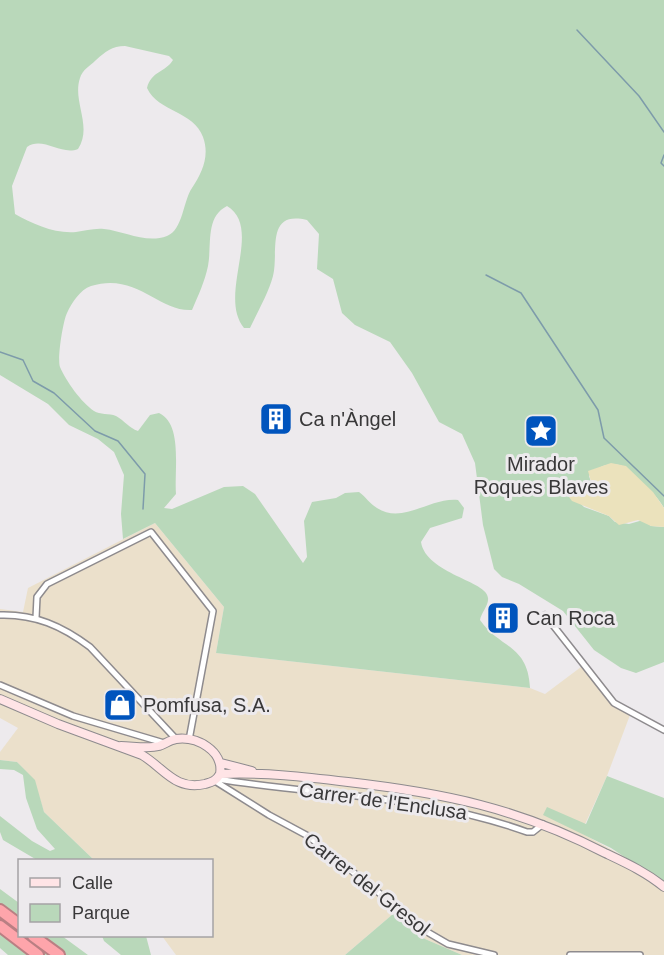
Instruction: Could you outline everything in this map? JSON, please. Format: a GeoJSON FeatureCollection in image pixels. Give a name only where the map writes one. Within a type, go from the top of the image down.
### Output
{"type":"FeatureCollection","features":[{"type":"Feature","properties":{"kind":"highway"},"geometry":{"type":"LineString","coordinates":[[0,910],[18,924]]}},
{"type":"Feature","properties":{"kind":"highway"},"geometry":{"type":"LineString","coordinates":[[0,926],[38,955]]}},
{"type":"Feature","properties":{"kind":"highway"},"geometry":{"type":"LineString","coordinates":[[34,937],[58,955]]}},
{"type":"Feature","properties":{"kind":"street"},"geometry":{"type":"LineString","coordinates":[[36,618],[37,597],[47,584],[151,532],[213,611],[189,740]]}},
{"type":"Feature","properties":{"kind":"street"},"geometry":{"type":"LineString","coordinates":[[0,615],[36,618],[73,634],[90,646],[176,739]]}},
{"type":"Feature","properties":{"kind":"street"},"geometry":{"type":"LineString","coordinates":[[545,615],[614,703],[664,730]]}},
{"type":"Feature","properties":{"kind":"street"},"geometry":{"type":"LineString","coordinates":[[0,685],[73,716],[162,744]]}},
{"type":"Feature","properties":{"kind":"street"},"geometry":{"type":"LineString","coordinates":[[0,699],[58,724],[122,746],[154,763],[170,778],[182,784],[196,786],[218,778],[262,774]]}},
{"type":"Feature","properties":{"kind":"street"},"geometry":{"type":"LineString","coordinates":[[122,746],[162,744],[176,739],[189,740],[213,751],[221,763],[262,774],[426,791],[492,807],[544,824],[650,875],[664,887]]}},
{"type":"Feature","properties":{"kind":"street"},"geometry":{"type":"LineString","coordinates":[[154,763],[162,744]]}},
{"type":"Feature","properties":{"kind":"street"},"geometry":{"type":"LineString","coordinates":[[218,778],[221,763]]}},
{"type":"Feature","properties":{"kind":"street","name":"Carrer de l'Enclusa"},"geometry":{"type":"LineString","coordinates":[[218,778],[419,802],[475,815],[527,832],[533,832],[544,824]]}},
{"type":"Feature","properties":{"kind":"street","name":"Carrer del Gresol"},"geometry":{"type":"LineString","coordinates":[[218,778],[269,815],[308,836],[429,933],[448,944],[494,955]]}},
{"type":"Feature","properties":{"kind":"street"},"geometry":{"type":"LineString","coordinates":[[570,955],[640,955]]}},
{"type":"Feature","properties":{"kind":"shaded area"},"geometry":{"type":"Polygon","coordinates":[[[155,523],[224,607],[216,653],[530,688],[545,694],[581,667],[614,707],[630,715],[607,776],[581,833],[636,863],[664,883],[664,955],[462,955],[425,939],[393,914],[345,955],[176,955],[163,937],[213,937],[213,859],[93,859],[44,812],[34,780],[17,762],[0,760],[0,752],[18,728],[0,718],[0,609],[23,612],[28,588],[155,523]]]}},
{"type":"Feature","properties":{"kind":"green space"},"geometry":{"type":"Polygon","coordinates":[[[0,0],[664,0],[664,508],[629,470],[612,464],[602,467],[589,476],[591,489],[575,485],[569,492],[584,507],[609,516],[615,522],[629,524],[643,520],[651,526],[664,527],[664,662],[636,673],[621,668],[594,650],[563,611],[519,584],[502,577],[494,569],[483,525],[475,463],[462,434],[439,422],[412,373],[390,342],[355,325],[342,313],[333,279],[317,269],[319,234],[307,220],[285,221],[279,227],[276,235],[273,276],[250,328],[244,328],[237,314],[235,298],[242,246],[241,230],[237,216],[227,206],[215,217],[212,224],[207,272],[192,310],[168,305],[121,284],[107,283],[91,286],[83,290],[67,313],[61,340],[60,367],[79,397],[96,412],[116,416],[138,431],[150,415],[159,413],[167,419],[172,427],[176,449],[176,494],[164,508],[172,509],[224,487],[243,486],[255,494],[303,563],[307,557],[304,521],[312,502],[336,498],[345,493],[359,492],[377,508],[397,514],[437,502],[458,500],[464,508],[462,518],[430,528],[421,542],[425,553],[444,569],[485,592],[488,601],[480,620],[496,637],[519,655],[528,674],[530,688],[216,653],[224,607],[155,523],[123,539],[121,514],[124,475],[114,452],[98,439],[69,425],[48,404],[0,375],[0,0]],[[120,46],[106,52],[84,70],[78,87],[84,131],[78,149],[65,150],[39,144],[27,147],[12,186],[15,214],[37,225],[68,232],[104,229],[151,239],[172,233],[180,222],[189,194],[202,170],[206,151],[198,128],[184,116],[159,102],[147,88],[152,78],[173,60],[169,56],[120,46]]]}},
{"type":"Feature","properties":{"kind":"green space"},"geometry":{"type":"Polygon","coordinates":[[[0,760],[17,762],[35,780],[44,812],[93,859],[35,859],[3,840],[0,832],[0,816],[32,841],[50,851],[55,849],[37,829],[26,798],[23,775],[14,770],[0,769],[0,760]]]}},
{"type":"Feature","properties":{"kind":"green space"},"geometry":{"type":"Polygon","coordinates":[[[607,776],[664,798],[664,883],[611,848],[543,815],[547,807],[586,824],[607,776]]]}},
{"type":"Feature","properties":{"kind":"green space"},"geometry":{"type":"Polygon","coordinates":[[[0,889],[18,902],[18,937],[63,937],[88,955],[8,955],[0,948],[0,889]]]}},
{"type":"Feature","properties":{"kind":"green space"},"geometry":{"type":"Polygon","coordinates":[[[393,914],[425,939],[462,955],[345,955],[393,914]]]}},
{"type":"Feature","properties":{"kind":"green space"},"geometry":{"type":"Polygon","coordinates":[[[102,937],[146,937],[151,955],[121,955],[102,937]]]}},
{"type":"Feature","properties":{"kind":"sand"},"geometry":{"type":"Polygon","coordinates":[[[611,463],[626,466],[653,492],[664,508],[664,527],[651,526],[638,520],[619,525],[609,516],[572,501],[569,497],[571,488],[575,485],[591,489],[588,471],[611,463]]]}},
{"type":"Feature","properties":{"kind":"waterway"},"geometry":{"type":"LineString","coordinates":[[577,30],[639,96],[664,132]]}},
{"type":"Feature","properties":{"kind":"waterway"},"geometry":{"type":"LineString","coordinates":[[664,155],[661,163],[664,166]]}},
{"type":"Feature","properties":{"kind":"waterway"},"geometry":{"type":"LineString","coordinates":[[486,275],[521,293],[598,410],[604,438],[664,496]]}},
{"type":"Feature","properties":{"kind":"waterway"},"geometry":{"type":"LineString","coordinates":[[0,352],[23,360],[33,381],[54,393],[95,431],[118,441],[145,474],[143,509]]}},
{"type":"Feature","properties":{"kind":"place","name":"Ca n'Àngel"},"geometry":{"type":"Point","coordinates":[276,419]}},
{"type":"Feature","properties":{"kind":"place","name":"Mirador Roques Blaves"},"geometry":{"type":"Point","coordinates":[541,431]}},
{"type":"Feature","properties":{"kind":"place","name":"Can Roca"},"geometry":{"type":"Point","coordinates":[503,618]}},
{"type":"Feature","properties":{"kind":"place","name":"Pomfusa, S.A."},"geometry":{"type":"Point","coordinates":[120,705]}}]}
